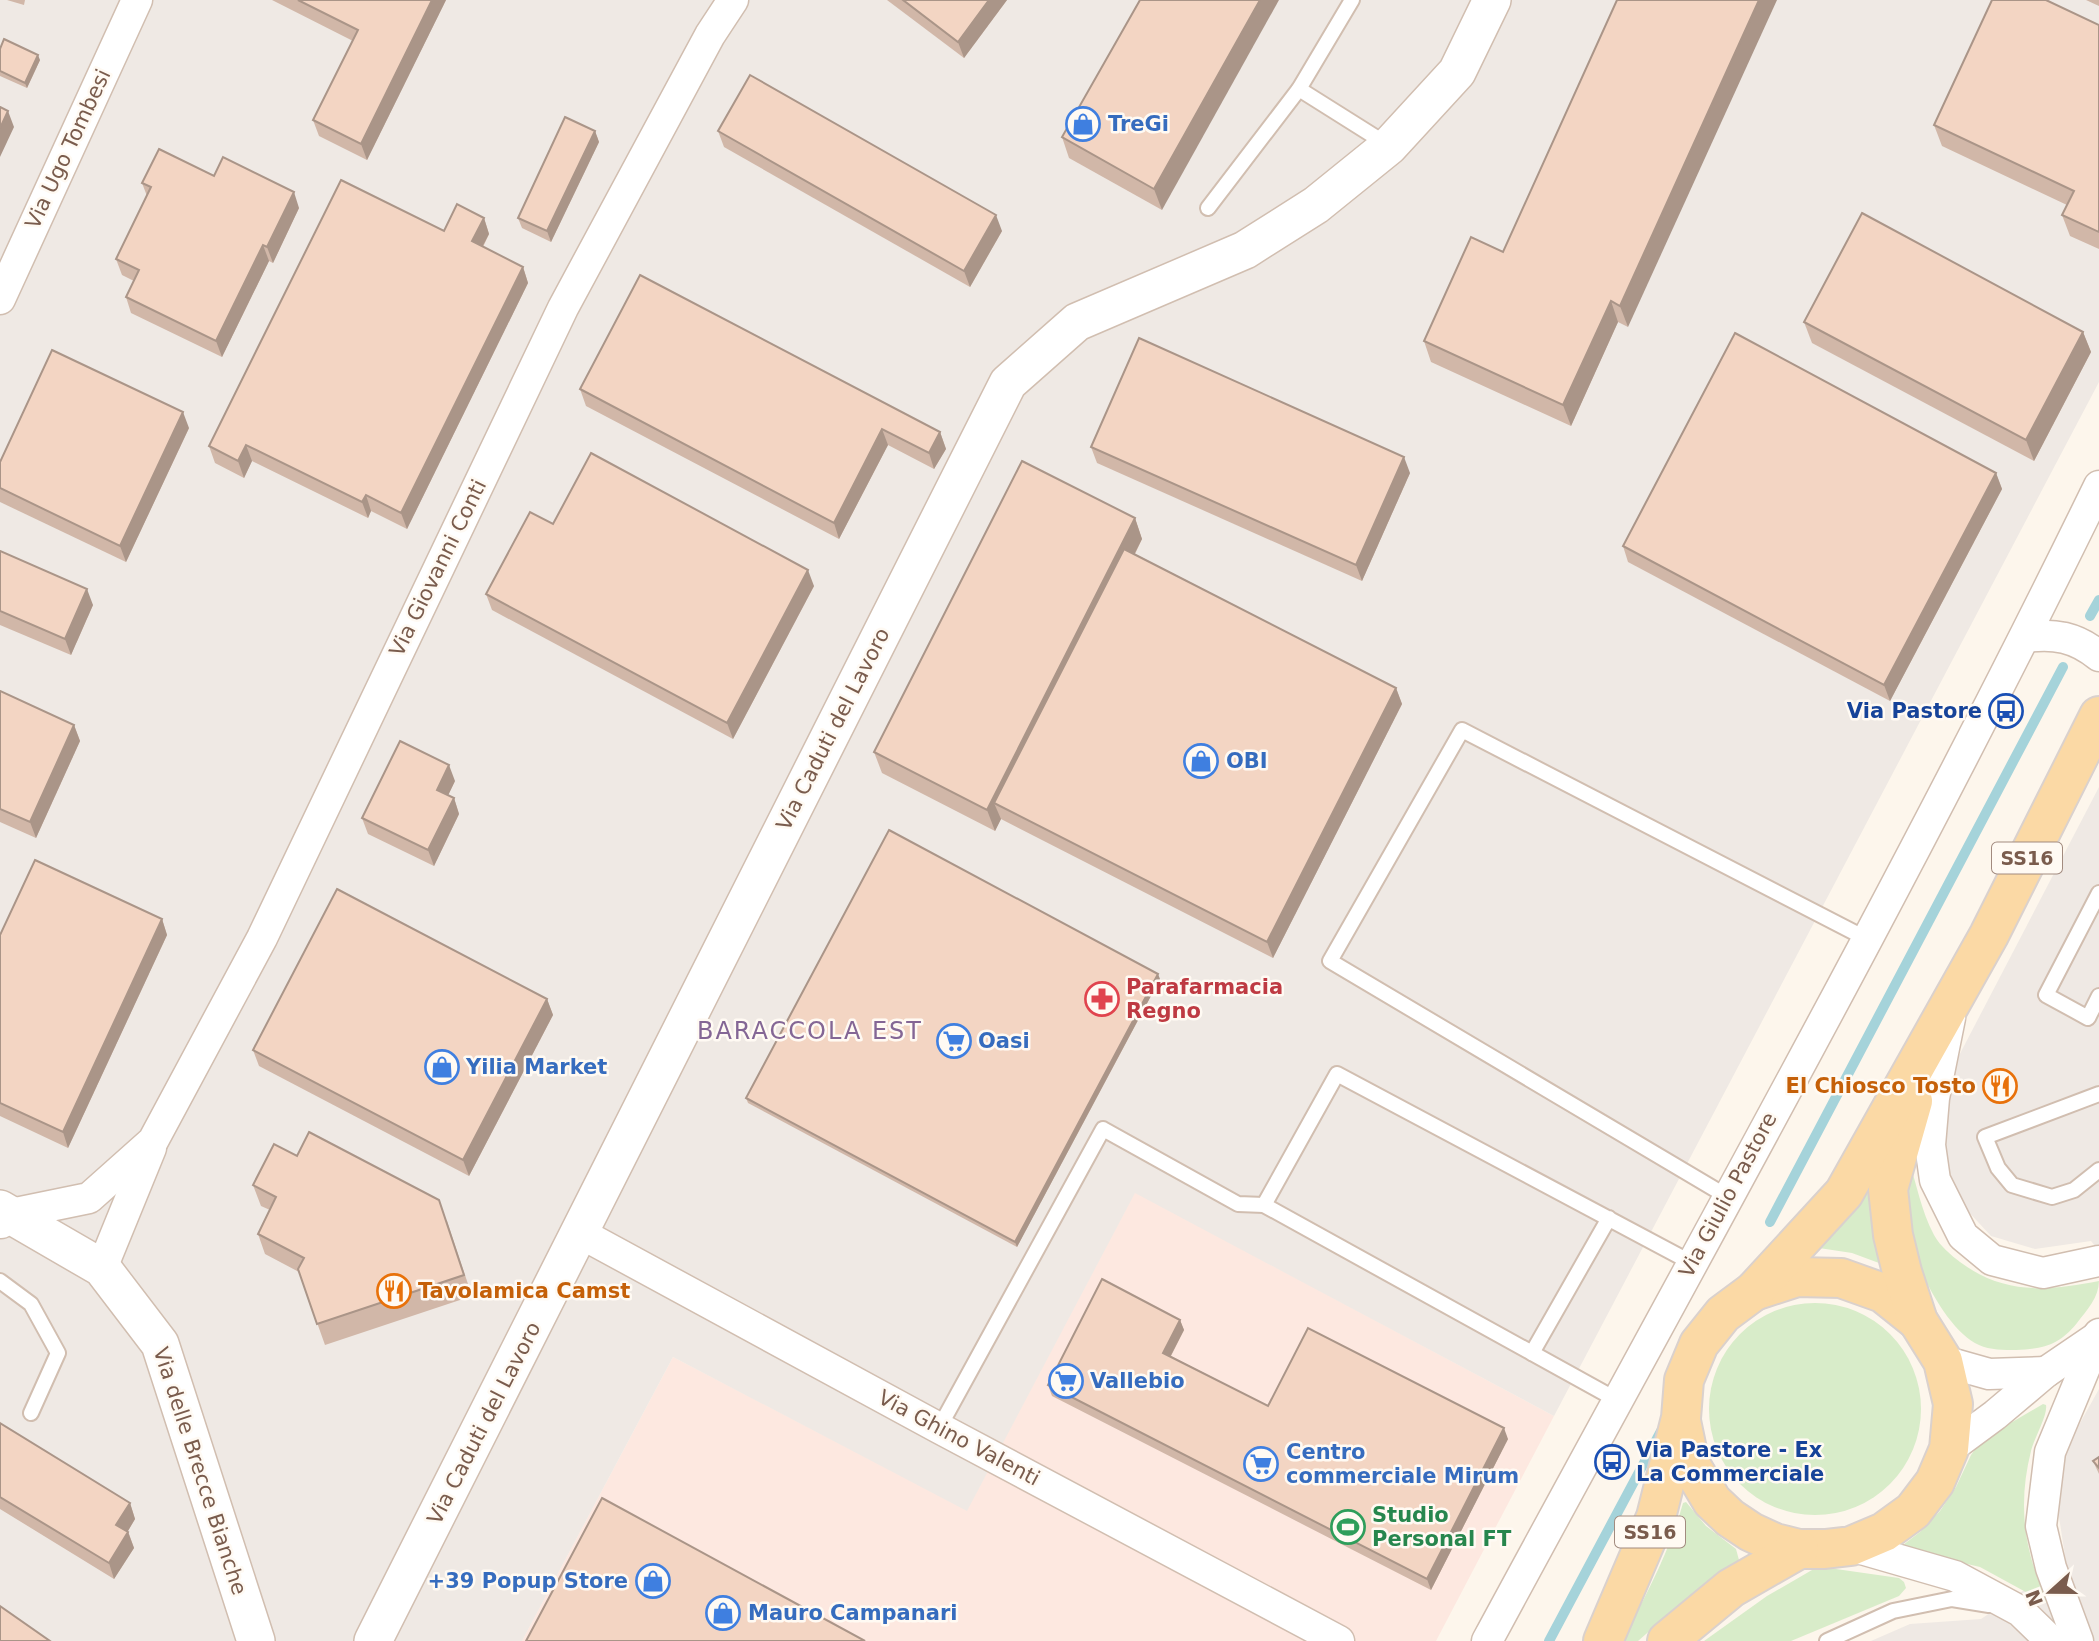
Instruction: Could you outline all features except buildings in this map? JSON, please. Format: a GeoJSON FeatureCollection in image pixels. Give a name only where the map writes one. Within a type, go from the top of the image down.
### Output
{"type":"FeatureCollection","features":[{"type":"Feature","properties":{"kind":"main road","name":"SS16"},"geometry":{"type":"LineString","coordinates":[[1603,1641],[1656,1517],[1681,1418],[1685,1380],[1699,1344],[1723,1314],[1754,1291],[1844,1193],[1995,923],[2098,718]]}},
{"type":"Feature","properties":{"kind":"main road","name":"SS16"},"geometry":{"type":"LineString","coordinates":[[1681,1418],[1690,1464],[1712,1501],[1730,1518],[1774,1543],[1799,1549],[1851,1546],[1884,1532],[1913,1511],[1935,1482],[1949,1449],[1953,1404],[1943,1361],[1918,1321],[1893,1235],[1888,1189],[1932,1039]]}},
{"type":"Feature","properties":{"kind":"main road","name":"SS16"},"geometry":{"type":"LineString","coordinates":[[1754,1291],[1797,1278],[1841,1278],[1883,1293],[1918,1321]]}},
{"type":"Feature","properties":{"kind":"main road","name":"SS16"},"geometry":{"type":"LineString","coordinates":[[1667,1641],[1731,1588],[1799,1549]]}},
{"type":"Feature","properties":{"kind":"street","name":"Via Ugo Tombesi"},"geometry":{"type":"LineString","coordinates":[[0,299],[137,0]]}},
{"type":"Feature","properties":{"kind":"street","name":"Via Giovanni Conti"},"geometry":{"type":"LineString","coordinates":[[102,1268],[153,1141],[262,938],[563,308],[710,36],[733,0]]}},
{"type":"Feature","properties":{"kind":"street","name":"Via Caduti del Lavoro"},"geometry":{"type":"LineString","coordinates":[[373,1641],[1008,383],[1077,323],[1245,250],[1316,205],[1389,146],[1457,72],[1492,0]]}},
{"type":"Feature","properties":{"kind":"street","name":"Via Giulio Pastore"},"geometry":{"type":"LineString","coordinates":[[1487,1641],[1867,939],[2026,637],[2099,486]]}},
{"type":"Feature","properties":{"kind":"street"},"geometry":{"type":"LineString","coordinates":[[2026,637],[2047,634],[2068,637],[2088,646],[2099,656]]}},
{"type":"Feature","properties":{"kind":"street"},"geometry":{"type":"LineString","coordinates":[[1955,996],[1934,1098],[1930,1145],[1935,1180],[1963,1236],[1992,1260],[2043,1273],[2099,1261]]}},
{"type":"Feature","properties":{"kind":"street","name":"Via Giovanni Conti"},"geometry":{"type":"LineString","coordinates":[[4,1216],[89,1198],[153,1141]]}},
{"type":"Feature","properties":{"kind":"street","name":"Via delle Brecce Bianche"},"geometry":{"type":"LineString","coordinates":[[4,1216],[102,1268],[160,1344],[256,1641]]}},
{"type":"Feature","properties":{"kind":"street","name":"Via Ghino Valenti"},"geometry":{"type":"LineString","coordinates":[[580,1233],[1339,1641]]}},
{"type":"Feature","properties":{"kind":"street"},"geometry":{"type":"LineString","coordinates":[[1949,1449],[2046,1372],[2098,1336]]}},
{"type":"Feature","properties":{"kind":"street"},"geometry":{"type":"LineString","coordinates":[[2078,1641],[2051,1568],[2041,1526],[2050,1452],[2098,1336]]}},
{"type":"Feature","properties":{"kind":"street"},"geometry":{"type":"LineString","coordinates":[[1943,1361],[1989,1374],[2046,1372]]}},
{"type":"Feature","properties":{"kind":"street"},"geometry":{"type":"LineString","coordinates":[[1851,1546],[1955,1576],[2020,1611],[2051,1641]]}},
{"type":"Feature","properties":{"kind":"lane"},"geometry":{"type":"LineString","coordinates":[[1208,208],[1299,89],[1352,0]]}},
{"type":"Feature","properties":{"kind":"lane"},"geometry":{"type":"LineString","coordinates":[[1299,89],[1389,146]]}},
{"type":"Feature","properties":{"kind":"lane"},"geometry":{"type":"LineString","coordinates":[[1728,1197],[1330,961],[1462,730],[1867,939]]}},
{"type":"Feature","properties":{"kind":"lane"},"geometry":{"type":"LineString","coordinates":[[2099,893],[2046,995],[2088,1018],[2099,996]]}},
{"type":"Feature","properties":{"kind":"lane"},"geometry":{"type":"LineString","coordinates":[[1264,1205],[1337,1073],[1692,1263]]}},
{"type":"Feature","properties":{"kind":"lane"},"geometry":{"type":"LineString","coordinates":[[2099,1094],[1985,1137],[1998,1168],[2012,1185],[2052,1197],[2074,1190],[2099,1170]]}},
{"type":"Feature","properties":{"kind":"lane"},"geometry":{"type":"LineString","coordinates":[[939,1428],[1103,1129],[1238,1204],[1264,1205],[1617,1400]]}},
{"type":"Feature","properties":{"kind":"lane"},"geometry":{"type":"LineString","coordinates":[[1532,1353],[1609,1218]]}},
{"type":"Feature","properties":{"kind":"lane"},"geometry":{"type":"LineString","coordinates":[[0,1281],[31,1304],[58,1353],[31,1413]]}},
{"type":"Feature","properties":{"kind":"lane"},"geometry":{"type":"LineString","coordinates":[[1827,1641],[1893,1611],[1952,1599],[2020,1611]]}},
{"type":"Feature","properties":{"kind":"shaded area"},"geometry":{"type":"Polygon","coordinates":[[[0,0],[2099,0],[2099,382],[1554,1416],[1135,1193],[967,1511],[673,1357],[522,1641],[0,1641],[0,0]]]}},
{"type":"Feature","properties":{"kind":"shaded area"},"geometry":{"type":"Polygon","coordinates":[[[2099,787],[2099,1251],[2091,1241],[2035,1249],[1991,1236],[1952,1194],[1944,1134],[1952,1069],[2099,787]]]}},
{"type":"Feature","properties":{"kind":"shaded area","name":"Centro commerciale Mirum"},"geometry":{"type":"Polygon","coordinates":[[[1135,1192],[1554,1416],[1436,1641],[522,1641],[673,1357],[967,1510],[1135,1192]]]}},
{"type":"Feature","properties":{"kind":"shaded area"},"geometry":{"type":"Polygon","coordinates":[[[2099,1389],[2099,1641],[1871,1641],[1910,1624],[1981,1619],[2066,1562],[2057,1504],[2065,1450],[2099,1389]]]}},
{"type":"Feature","properties":{"kind":"green space"},"geometry":{"type":"Polygon","coordinates":[[[1908,1159],[1922,1207],[1934,1235],[1949,1253],[1977,1273],[1993,1280],[2027,1288],[2062,1287],[2099,1281],[2092,1303],[2064,1336],[2043,1347],[2002,1350],[1979,1345],[1966,1337],[1953,1323],[1940,1306],[1919,1267],[1906,1229],[1904,1206],[1908,1159]]]}},
{"type":"Feature","properties":{"kind":"green space"},"geometry":{"type":"Polygon","coordinates":[[[1872,1168],[1887,1266],[1852,1253],[1819,1248],[1872,1168]]]}},
{"type":"Feature","properties":{"kind":"green space"},"geometry":{"type":"Polygon","coordinates":[[[1815,1303],[1836,1305],[1855,1311],[1890,1334],[1913,1369],[1919,1388],[1919,1430],[1913,1449],[1890,1484],[1855,1507],[1836,1513],[1815,1515],[1794,1513],[1775,1507],[1740,1484],[1717,1449],[1711,1430],[1709,1409],[1711,1388],[1717,1369],[1740,1334],[1775,1311],[1794,1305],[1815,1303]]]}},
{"type":"Feature","properties":{"kind":"green space"},"geometry":{"type":"Polygon","coordinates":[[[2043,1404],[2046,1409],[2027,1470],[2024,1508],[2028,1545],[2047,1599],[2046,1603],[1980,1567],[1899,1548],[1920,1532],[1940,1511],[1979,1444],[2043,1404]]]}},
{"type":"Feature","properties":{"kind":"green space"},"geometry":{"type":"Polygon","coordinates":[[[1686,1502],[1706,1526],[1736,1549],[1739,1560],[1686,1599],[1638,1641],[1622,1641],[1656,1574],[1683,1503],[1686,1502]]]}},
{"type":"Feature","properties":{"kind":"green space"},"geometry":{"type":"Polygon","coordinates":[[[1829,1568],[1899,1578],[1906,1588],[1899,1596],[1791,1641],[1704,1641],[1767,1596],[1812,1570],[1829,1568]]]}},
{"type":"Feature","properties":{"kind":"waterway"},"geometry":{"type":"LineString","coordinates":[[2090,616],[2099,600]]}},
{"type":"Feature","properties":{"kind":"waterway"},"geometry":{"type":"LineString","coordinates":[[1770,1222],[2063,667]]}},
{"type":"Feature","properties":{"kind":"waterway"},"geometry":{"type":"LineString","coordinates":[[1549,1641],[1661,1431]]}},
{"type":"Feature","properties":{"kind":"place","name":"TreGi"},"geometry":{"type":"Point","coordinates":[1083,124]}},
{"type":"Feature","properties":{"kind":"place","name":"Via Pastore"},"geometry":{"type":"Point","coordinates":[2006,711]}},
{"type":"Feature","properties":{"kind":"place","name":"OBI"},"geometry":{"type":"Point","coordinates":[1201,761]}},
{"type":"Feature","properties":{"kind":"place","name":"Parafarmacia Regno"},"geometry":{"type":"Point","coordinates":[1102,999]}},
{"type":"Feature","properties":{"kind":"place","name":"Oasi"},"geometry":{"type":"Point","coordinates":[954,1041]}},
{"type":"Feature","properties":{"kind":"place","name":"Yilia Market"},"geometry":{"type":"Point","coordinates":[442,1067]}},
{"type":"Feature","properties":{"kind":"place","name":"El Chiosco Tosto"},"geometry":{"type":"Point","coordinates":[2000,1086]}},
{"type":"Feature","properties":{"kind":"place","name":"Tavolamica Camst"},"geometry":{"type":"Point","coordinates":[394,1291]}},
{"type":"Feature","properties":{"kind":"place","name":"Vallebio"},"geometry":{"type":"Point","coordinates":[1066,1381]}},
{"type":"Feature","properties":{"kind":"place","name":"Via Pastore - Ex La Commerciale"},"geometry":{"type":"Point","coordinates":[1612,1462]}},
{"type":"Feature","properties":{"kind":"place","name":"Centro commerciale Mirum"},"geometry":{"type":"Point","coordinates":[1261,1464]}},
{"type":"Feature","properties":{"kind":"place","name":"Studio Personal FT"},"geometry":{"type":"Point","coordinates":[1348,1527]}},
{"type":"Feature","properties":{"kind":"place","name":"+39 Popup Store"},"geometry":{"type":"Point","coordinates":[653,1581]}},
{"type":"Feature","properties":{"kind":"place","name":"Mauro Campanari"},"geometry":{"type":"Point","coordinates":[723,1613]}},
{"type":"Feature","properties":{"kind":"district","name":"BARACCOLA EST"},"geometry":{"type":"Point","coordinates":[810,1031]}}]}
